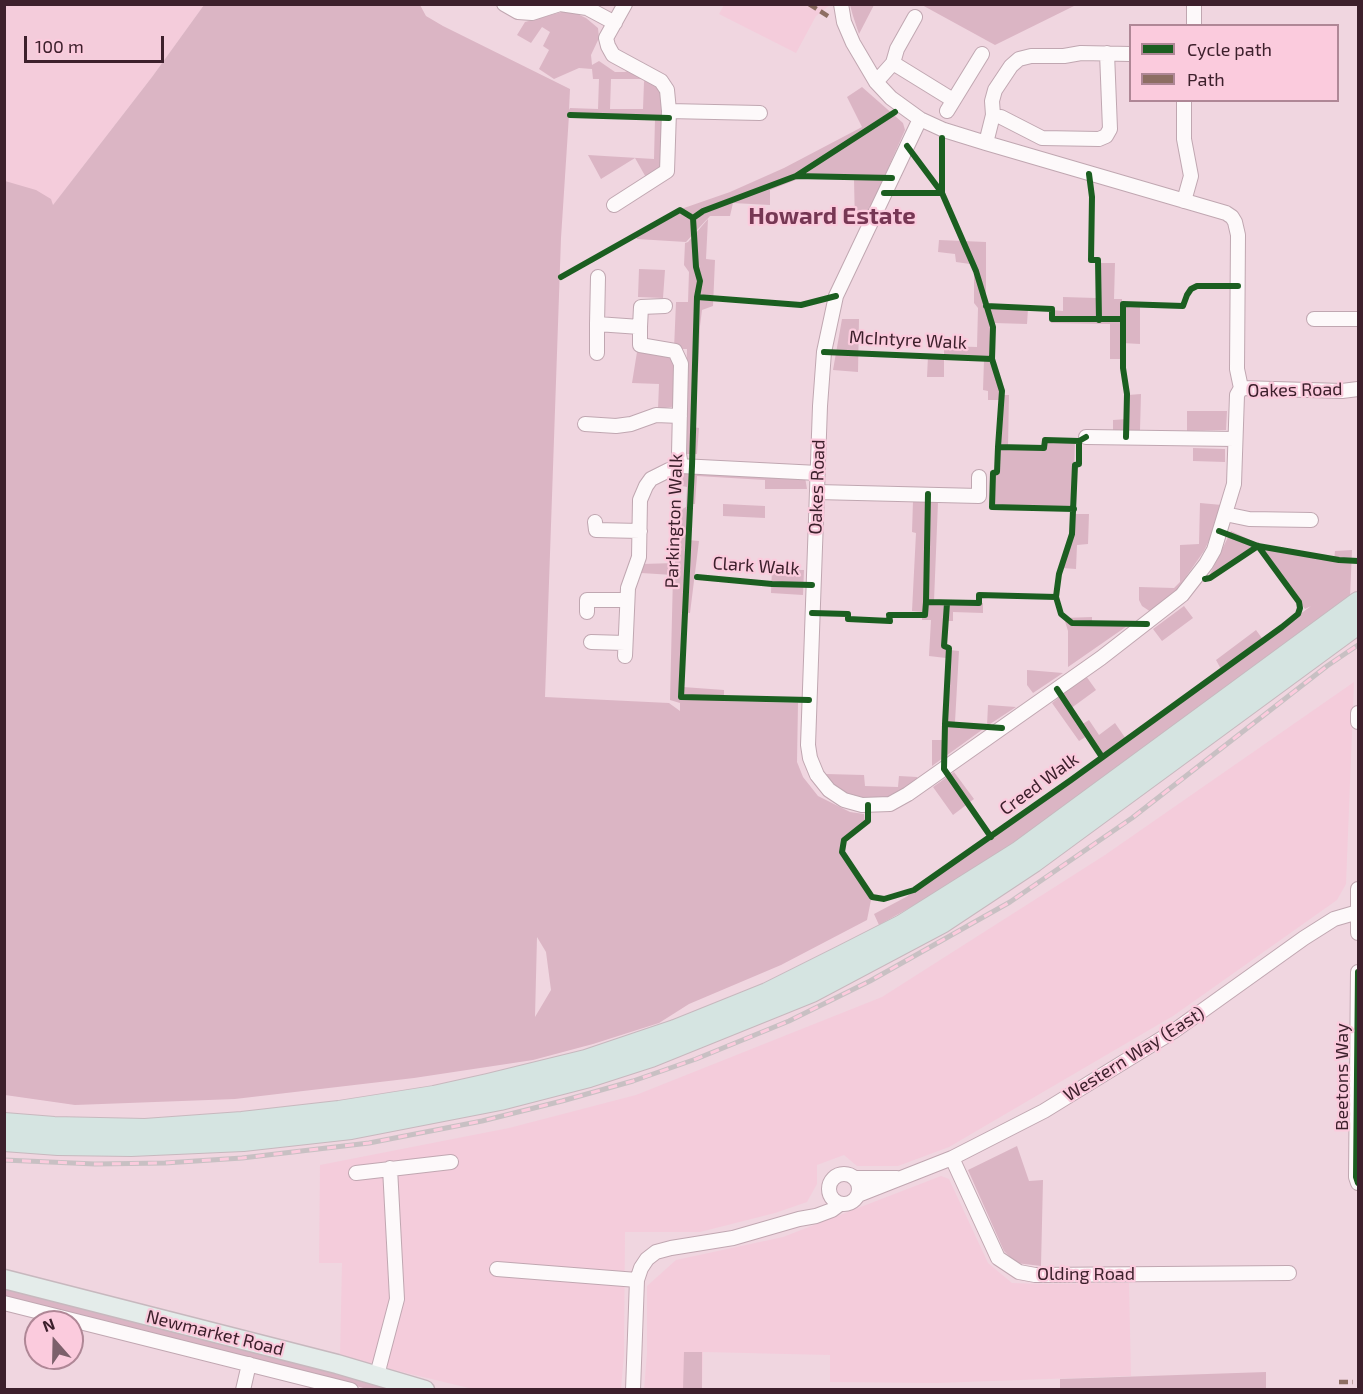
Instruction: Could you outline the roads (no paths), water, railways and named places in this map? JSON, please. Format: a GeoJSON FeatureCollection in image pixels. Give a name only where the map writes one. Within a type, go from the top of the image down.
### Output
{"type":"FeatureCollection","features":[{"type":"Feature","properties":{"kind":"highway"},"geometry":{"type":"LineString","coordinates":[[4,1123],[54,1127],[145,1129],[242,1122],[339,1111],[434,1096],[488,1084],[586,1060],[675,1030],[767,993],[902,925],[1018,852],[1359,602]]}},
{"type":"Feature","properties":{"kind":"highway"},"geometry":{"type":"LineString","coordinates":[[4,1141],[58,1145],[130,1146],[243,1141],[351,1129],[500,1100],[589,1077],[651,1057],[812,992],[942,922],[1034,862],[1359,624]]}},
{"type":"Feature","properties":{"kind":"main road","name":"Newmarket Road"},"geometry":{"type":"LineString","coordinates":[[4,1279],[377,1374],[425,1389]]}},
{"type":"Feature","properties":{"kind":"street"},"geometry":{"type":"LineString","coordinates":[[504,4],[518,12],[532,13],[560,4],[587,8],[615,23]]}},
{"type":"Feature","properties":{"kind":"street"},"geometry":{"type":"LineString","coordinates":[[614,205],[667,171],[669,111],[667,90],[661,81],[613,55],[606,38],[625,4]]}},
{"type":"Feature","properties":{"kind":"street"},"geometry":{"type":"LineString","coordinates":[[841,4],[844,22],[853,43],[876,82],[891,98],[920,119],[944,130],[1226,213],[1232,217],[1237,227],[1237,369],[1240,388]]}},
{"type":"Feature","properties":{"kind":"street"},"geometry":{"type":"LineString","coordinates":[[1194,4],[1194,24]]}},
{"type":"Feature","properties":{"kind":"street"},"geometry":{"type":"LineString","coordinates":[[876,82],[893,63],[897,50],[915,17]]}},
{"type":"Feature","properties":{"kind":"street"},"geometry":{"type":"LineString","coordinates":[[986,143],[995,90],[1016,61],[1031,56],[1064,56],[1081,53],[1129,54]]}},
{"type":"Feature","properties":{"kind":"street"},"geometry":{"type":"LineString","coordinates":[[1001,117],[1042,138],[1065,144],[1106,136],[1110,129],[1107,53]]}},
{"type":"Feature","properties":{"kind":"street"},"geometry":{"type":"LineString","coordinates":[[893,63],[950,106],[981,54]]}},
{"type":"Feature","properties":{"kind":"street"},"geometry":{"type":"LineString","coordinates":[[1184,102],[1184,139],[1191,176],[1184,201]]}},
{"type":"Feature","properties":{"kind":"street"},"geometry":{"type":"LineString","coordinates":[[669,111],[760,113]]}},
{"type":"Feature","properties":{"kind":"street","name":"Oakes Road"},"geometry":{"type":"LineString","coordinates":[[920,119],[836,296],[824,352],[819,406],[808,745],[810,758],[818,776],[829,790],[844,800],[868,805],[890,804],[908,794],[1101,658],[1182,595],[1214,550],[1234,484],[1237,395],[1240,388],[1342,391],[1359,389]]}},
{"type":"Feature","properties":{"kind":"street"},"geometry":{"type":"LineString","coordinates":[[597,353],[598,277]]}},
{"type":"Feature","properties":{"kind":"street"},"geometry":{"type":"LineString","coordinates":[[597,324],[640,327],[641,307],[665,306]]}},
{"type":"Feature","properties":{"kind":"street"},"geometry":{"type":"LineString","coordinates":[[1314,319],[1359,319]]}},
{"type":"Feature","properties":{"kind":"street","name":"Parkington Walk"},"geometry":{"type":"LineString","coordinates":[[640,327],[640,345],[675,351],[681,364],[679,454],[681,466]]}},
{"type":"Feature","properties":{"kind":"street"},"geometry":{"type":"LineString","coordinates":[[585,424],[616,426],[631,424],[656,415],[680,416]]}},
{"type":"Feature","properties":{"kind":"street"},"geometry":{"type":"LineString","coordinates":[[1086,437],[1235,440]]}},
{"type":"Feature","properties":{"kind":"street"},"geometry":{"type":"LineString","coordinates":[[591,642],[625,649],[626,600],[639,557],[640,500],[646,486],[658,475],[681,466],[818,473]]}},
{"type":"Feature","properties":{"kind":"street"},"geometry":{"type":"LineString","coordinates":[[817,492],[979,496],[979,477]]}},
{"type":"Feature","properties":{"kind":"street"},"geometry":{"type":"LineString","coordinates":[[1225,514],[1249,519],[1311,520]]}},
{"type":"Feature","properties":{"kind":"street"},"geometry":{"type":"LineString","coordinates":[[595,522],[596,530],[640,531]]}},
{"type":"Feature","properties":{"kind":"street"},"geometry":{"type":"LineString","coordinates":[[587,612],[587,600],[626,600]]}},
{"type":"Feature","properties":{"kind":"street"},"geometry":{"type":"LineString","coordinates":[[1359,713],[1359,722]]}},
{"type":"Feature","properties":{"kind":"street"},"geometry":{"type":"LineString","coordinates":[[1359,889],[1359,933]]}},
{"type":"Feature","properties":{"kind":"street","name":"Western Way (East)"},"geometry":{"type":"LineString","coordinates":[[858,1195],[930,1168],[1044,1111],[1191,1019],[1304,938],[1334,919],[1358,912]]}},
{"type":"Feature","properties":{"kind":"street","name":"Beetons Way"},"geometry":{"type":"LineString","coordinates":[[1359,972],[1356,1177],[1359,1183]]}},
{"type":"Feature","properties":{"kind":"street","name":"Olding Road"},"geometry":{"type":"LineString","coordinates":[[952,1158],[998,1258],[1019,1272],[1035,1275],[1290,1273]]}},
{"type":"Feature","properties":{"kind":"street"},"geometry":{"type":"LineString","coordinates":[[356,1173],[451,1162]]}},
{"type":"Feature","properties":{"kind":"street"},"geometry":{"type":"LineString","coordinates":[[377,1374],[397,1299],[390,1168]]}},
{"type":"Feature","properties":{"kind":"street"},"geometry":{"type":"LineString","coordinates":[[633,1389],[637,1280],[647,1259],[656,1252],[734,1238],[832,1210],[835,1199],[830,1185],[836,1177],[846,1174],[854,1178],[859,1186],[858,1195],[851,1202],[835,1199]]}},
{"type":"Feature","properties":{"kind":"street","name":"Western Way (East)"},"geometry":{"type":"LineString","coordinates":[[854,1178],[899,1178]]}},
{"type":"Feature","properties":{"kind":"street"},"geometry":{"type":"LineString","coordinates":[[497,1269],[637,1280]]}},
{"type":"Feature","properties":{"kind":"street"},"geometry":{"type":"LineString","coordinates":[[4,1303],[351,1389]]}},
{"type":"Feature","properties":{"kind":"street"},"geometry":{"type":"LineString","coordinates":[[243,1389],[249,1364]]}},
{"type":"Feature","properties":{"kind":"railway"},"geometry":{"type":"LineString","coordinates":[[4,1160],[95,1164],[165,1163],[242,1158],[369,1143],[482,1121],[562,1101],[633,1081],[696,1059],[789,1021],[870,981],[1010,902],[1132,818],[1327,666],[1358,645]]}},
{"type":"Feature","properties":{"kind":"district","name":"Howard Estate"},"geometry":{"type":"Point","coordinates":[832,216]}}]}
